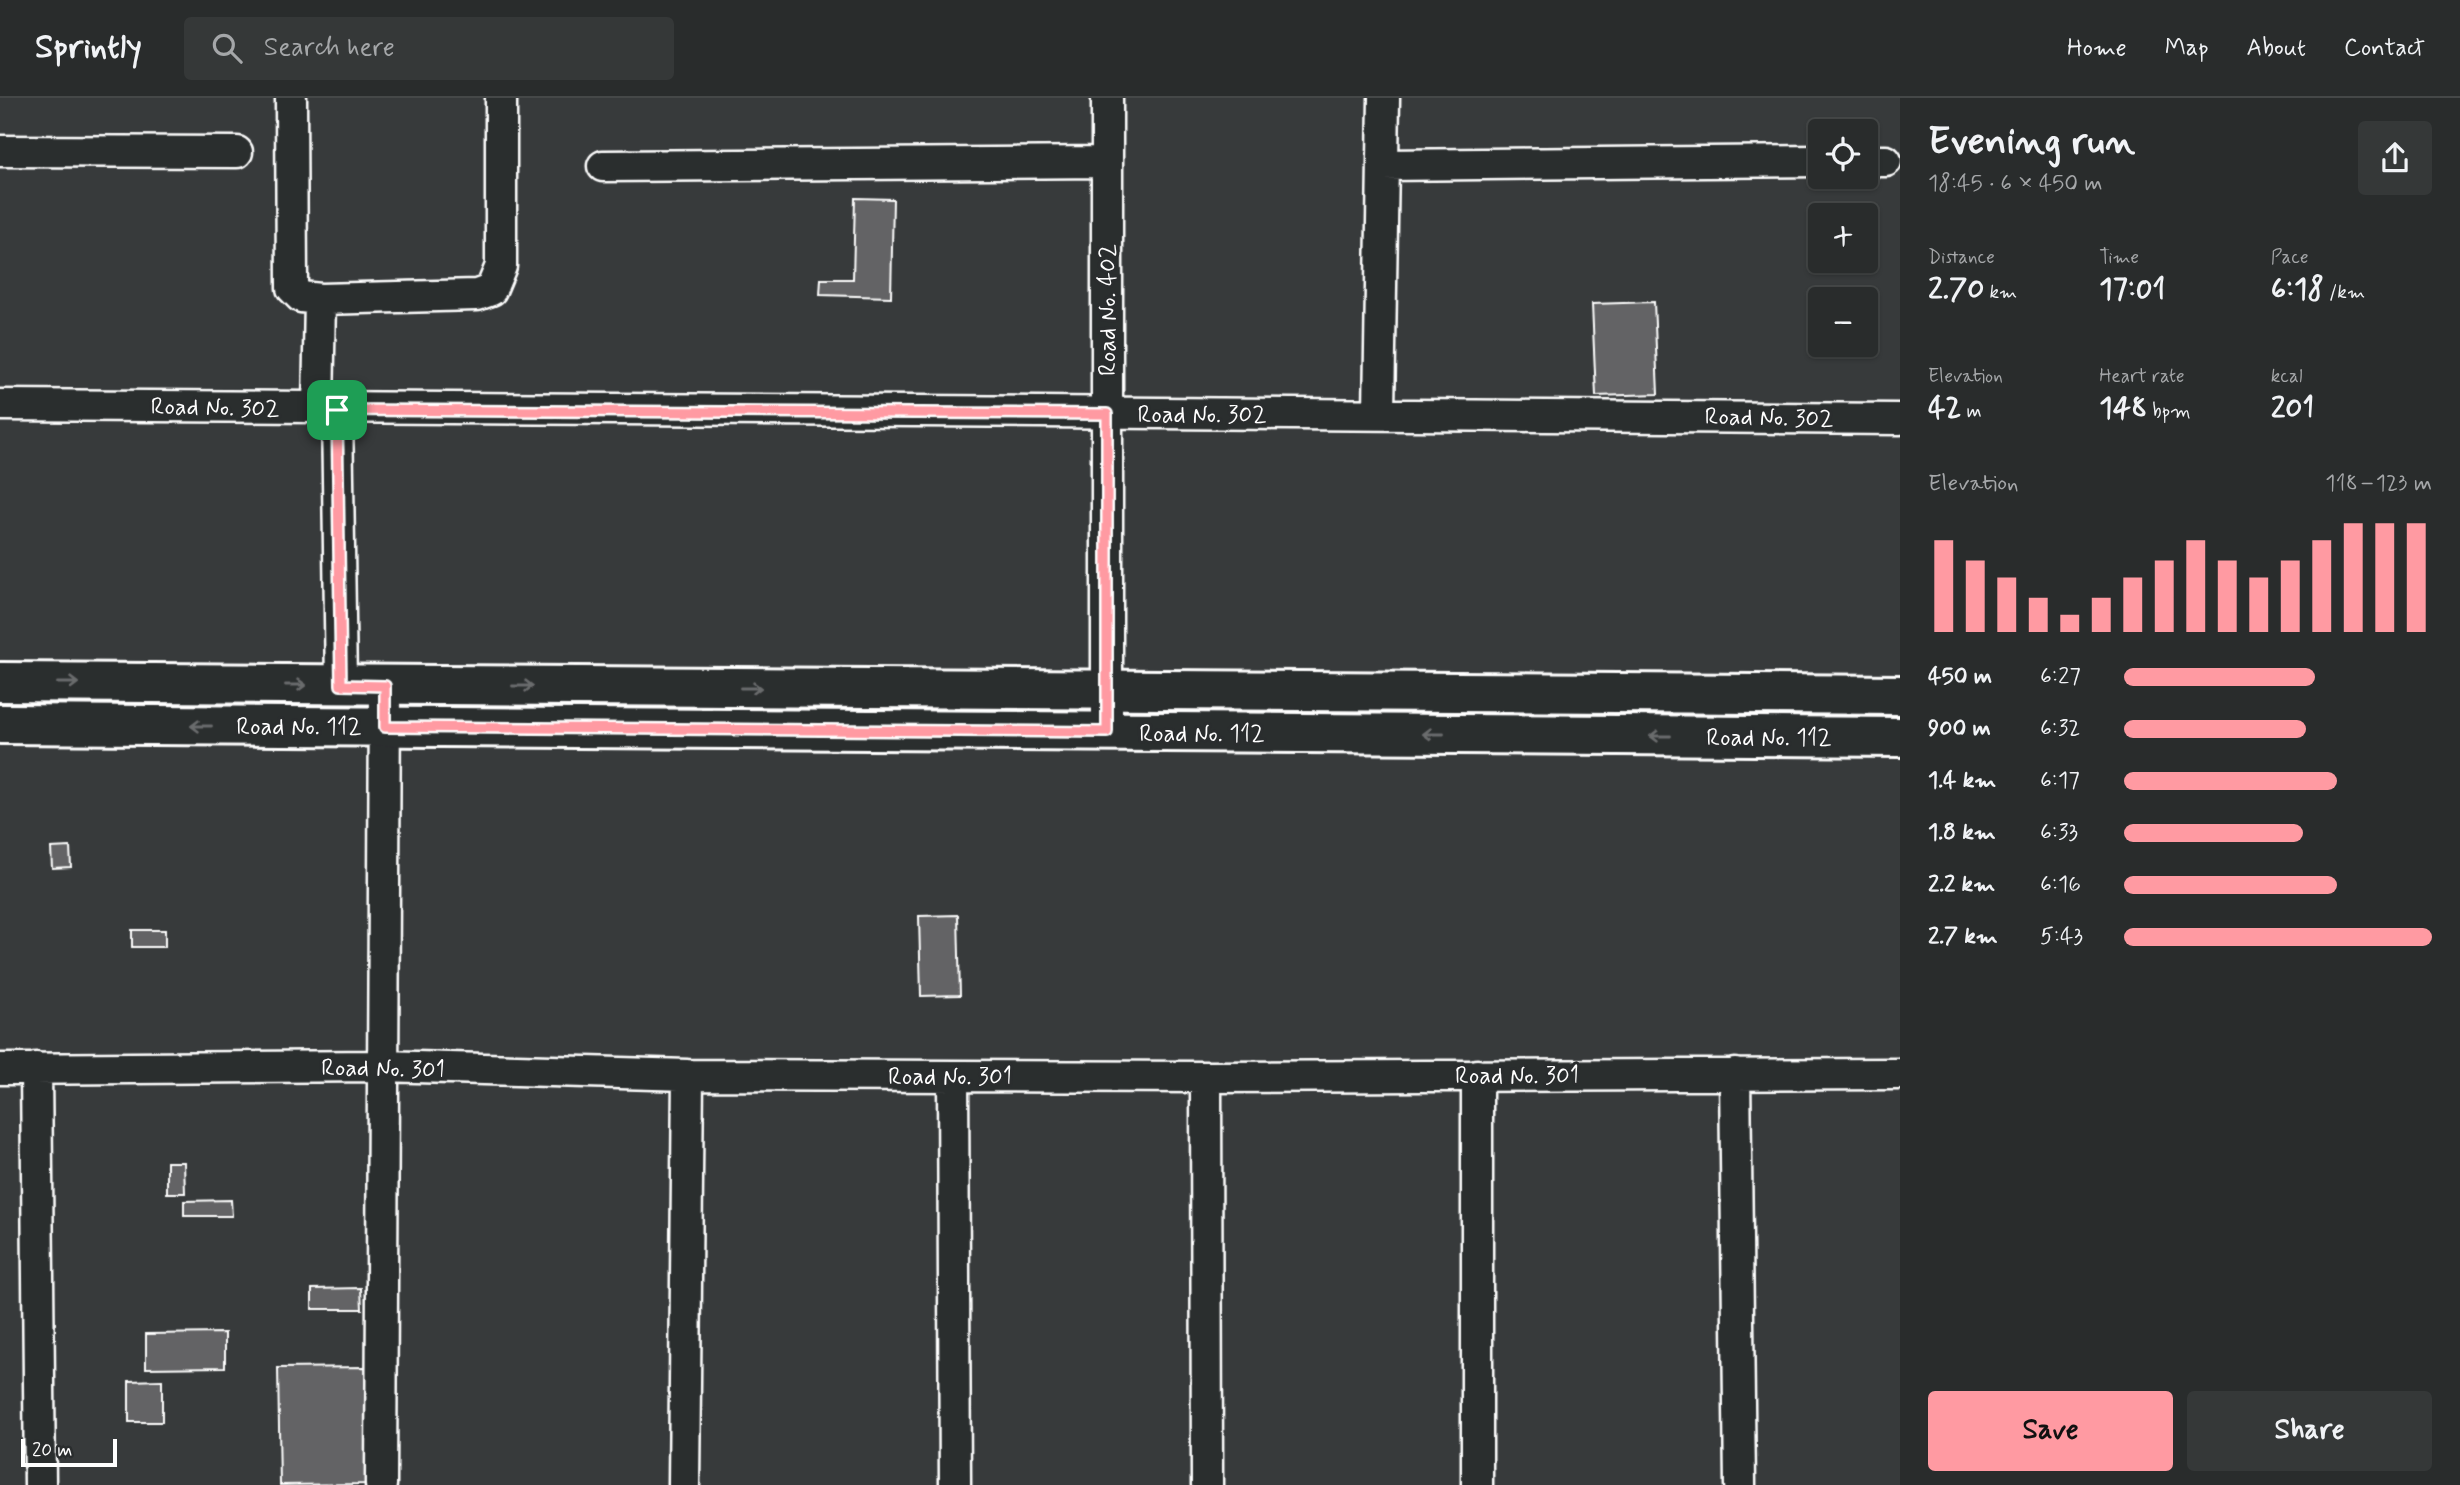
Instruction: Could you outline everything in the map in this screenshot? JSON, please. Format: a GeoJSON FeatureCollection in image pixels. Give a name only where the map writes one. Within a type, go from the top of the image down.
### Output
{"type":"FeatureCollection","features":[{"type":"Feature","properties":{"kind":"street"},"geometry":{"type":"LineString","coordinates":[[291,98],[292,288],[301,298],[320,299],[477,295],[491,290],[501,266],[501,98]]}},
{"type":"Feature","properties":{"kind":"street","name":"Road No. 402"},"geometry":{"type":"LineString","coordinates":[[1107,98],[1107,732]]}},
{"type":"Feature","properties":{"kind":"street"},"geometry":{"type":"LineString","coordinates":[[1379,412],[1384,98]]}},
{"type":"Feature","properties":{"kind":"street"},"geometry":{"type":"LineString","coordinates":[[0,151],[237,152]]}},
{"type":"Feature","properties":{"kind":"street"},"geometry":{"type":"LineString","coordinates":[[1383,165],[1808,161]]}},
{"type":"Feature","properties":{"kind":"street"},"geometry":{"type":"LineString","coordinates":[[603,166],[1107,162]]}},
{"type":"Feature","properties":{"kind":"street"},"geometry":{"type":"LineString","coordinates":[[320,299],[341,685]]}},
{"type":"Feature","properties":{"kind":"street","name":"Road No. 302"},"geometry":{"type":"LineString","coordinates":[[0,405],[1107,414],[1379,412],[1900,419]]}},
{"type":"Feature","properties":{"kind":"street","name":"Road No. 112"},"geometry":{"type":"LineString","coordinates":[[0,682],[1900,695]]}},
{"type":"Feature","properties":{"kind":"street"},"geometry":{"type":"LineString","coordinates":[[381,1485],[385,686]]}},
{"type":"Feature","properties":{"kind":"street","name":"Road No. 112"},"geometry":{"type":"LineString","coordinates":[[0,724],[1900,737]]}},
{"type":"Feature","properties":{"kind":"street","name":"Road No. 301"},"geometry":{"type":"LineString","coordinates":[[0,1069],[382,1066],[688,1075],[1206,1077],[1900,1074]]}},
{"type":"Feature","properties":{"kind":"street"},"geometry":{"type":"LineString","coordinates":[[36,1068],[40,1485]]}},
{"type":"Feature","properties":{"kind":"street"},"geometry":{"type":"LineString","coordinates":[[1735,1074],[1740,1485]]}},
{"type":"Feature","properties":{"kind":"street"},"geometry":{"type":"LineString","coordinates":[[684,1485],[688,1075]]}},
{"type":"Feature","properties":{"kind":"street"},"geometry":{"type":"LineString","coordinates":[[1476,1075],[1476,1485]]}},
{"type":"Feature","properties":{"kind":"street"},"geometry":{"type":"LineString","coordinates":[[953,1076],[955,1485]]}},
{"type":"Feature","properties":{"kind":"street"},"geometry":{"type":"LineString","coordinates":[[1206,1077],[1207,1485]]}},
{"type":"Feature","properties":{"kind":"building"},"geometry":{"type":"Polygon","coordinates":[[[855,198],[893,199],[891,297],[820,295],[821,279],[853,279],[855,198]]]}},
{"type":"Feature","properties":{"kind":"building"},"geometry":{"type":"Polygon","coordinates":[[[1654,302],[1658,394],[1596,396],[1592,304],[1654,302]]]}},
{"type":"Feature","properties":{"kind":"building"},"geometry":{"type":"Polygon","coordinates":[[[70,847],[71,867],[52,868],[51,848],[70,847]]]}},
{"type":"Feature","properties":{"kind":"building"},"geometry":{"type":"Polygon","coordinates":[[[958,915],[960,995],[921,996],[919,916],[958,915]]]}},
{"type":"Feature","properties":{"kind":"building"},"geometry":{"type":"Polygon","coordinates":[[[132,930],[165,930],[165,947],[132,947],[132,930]]]}},
{"type":"Feature","properties":{"kind":"building"},"geometry":{"type":"Polygon","coordinates":[[[167,1162],[184,1162],[185,1193],[167,1193],[167,1162]]]}},
{"type":"Feature","properties":{"kind":"building"},"geometry":{"type":"Polygon","coordinates":[[[231,1200],[232,1216],[184,1216],[184,1201],[231,1200]]]}},
{"type":"Feature","properties":{"kind":"building"},"geometry":{"type":"Polygon","coordinates":[[[361,1288],[362,1309],[312,1309],[312,1289],[361,1288]]]}},
{"type":"Feature","properties":{"kind":"building"},"geometry":{"type":"Polygon","coordinates":[[[225,1333],[225,1367],[146,1368],[146,1334],[225,1333]]]}},
{"type":"Feature","properties":{"kind":"building"},"geometry":{"type":"Polygon","coordinates":[[[366,1367],[368,1484],[280,1485],[278,1368],[366,1367]]]}},
{"type":"Feature","properties":{"kind":"building"},"geometry":{"type":"Polygon","coordinates":[[[162,1380],[162,1422],[129,1422],[129,1381],[162,1380]]]}},
{"type":"Feature","properties":{"kind":"route"},"geometry":{"type":"LineString","coordinates":[[337,410],[1107,414],[1107,732],[385,727],[385,686],[341,685],[337,410]]}}]}
